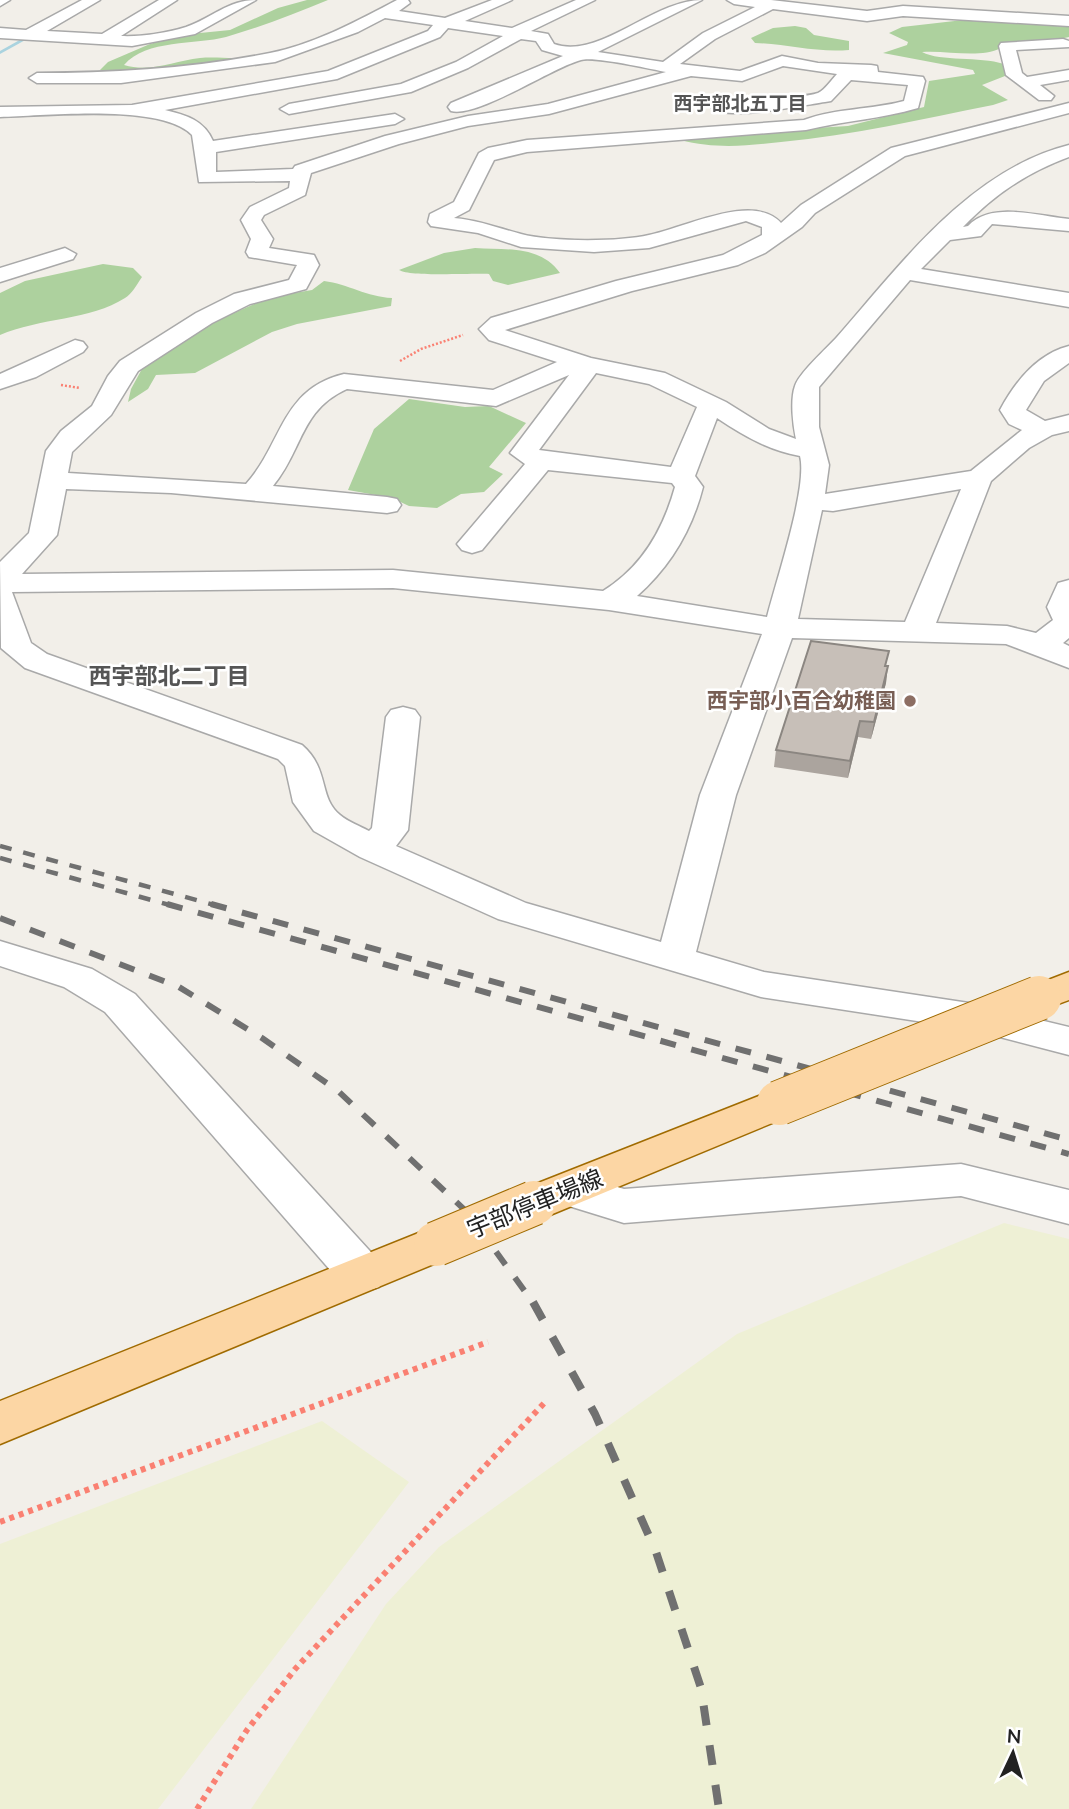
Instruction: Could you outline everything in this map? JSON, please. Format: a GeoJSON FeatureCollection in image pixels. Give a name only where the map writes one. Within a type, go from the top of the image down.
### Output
{"type":"FeatureCollection","features":[{"type":"Feature","properties":{"kind":"main road","name":"宇部停車場線"},"geometry":{"type":"LineString","coordinates":[[0,1423],[1054,991]]}},
{"type":"Feature","properties":{"kind":"street"},"geometry":{"type":"LineString","coordinates":[[30,34],[93,0]]}},
{"type":"Feature","properties":{"kind":"street"},"geometry":{"type":"LineString","coordinates":[[170,0],[31,80],[121,78],[237,64],[297,51],[353,29],[410,0]]}},
{"type":"Feature","properties":{"kind":"street"},"geometry":{"type":"LineString","coordinates":[[0,33],[132,40],[190,31],[249,0]]}},
{"type":"Feature","properties":{"kind":"street"},"geometry":{"type":"LineString","coordinates":[[0,112],[134,110],[306,81],[349,68],[421,40],[448,22],[505,0]]}},
{"type":"Feature","properties":{"kind":"street"},"geometry":{"type":"LineString","coordinates":[[270,112],[405,88],[462,65],[517,33],[588,0]]}},
{"type":"Feature","properties":{"kind":"street"},"geometry":{"type":"LineString","coordinates":[[206,148],[312,134],[459,107],[695,0]]}},
{"type":"Feature","properties":{"kind":"street"},"geometry":{"type":"LineString","coordinates":[[740,0],[867,16],[897,5],[1069,21]]}},
{"type":"Feature","properties":{"kind":"street"},"geometry":{"type":"LineString","coordinates":[[808,9],[824,0]]}},
{"type":"Feature","properties":{"kind":"street"},"geometry":{"type":"LineString","coordinates":[[667,66],[709,36],[770,5]]}},
{"type":"Feature","properties":{"kind":"street"},"geometry":{"type":"LineString","coordinates":[[380,13],[542,37],[548,47],[580,54],[742,76],[782,61],[818,68],[908,74]]}},
{"type":"Feature","properties":{"kind":"street"},"geometry":{"type":"LineString","coordinates":[[1069,47],[1057,44],[1007,46],[1014,75],[1053,102],[1069,108]]}},
{"type":"Feature","properties":{"kind":"street"},"geometry":{"type":"LineString","coordinates":[[297,51],[489,117],[508,140]]}},
{"type":"Feature","properties":{"kind":"street"},"geometry":{"type":"LineString","coordinates":[[0,581],[43,535],[51,481],[59,451],[70,437],[103,410],[129,366],[204,318],[242,299],[298,284],[308,265],[306,260],[257,252],[262,239],[251,220],[257,211],[298,191],[302,170],[392,140],[489,117],[581,102],[693,70]]}},
{"type":"Feature","properties":{"kind":"street"},"geometry":{"type":"LineString","coordinates":[[720,107],[783,104],[825,97],[843,77],[851,75],[917,81],[912,104],[856,118],[820,120],[806,125],[674,135],[508,140],[486,157],[462,206],[437,219],[438,222],[481,228],[521,241],[594,246],[649,242],[745,215],[757,216],[772,223],[772,234],[775,236]]}},
{"type":"Feature","properties":{"kind":"street"},"geometry":{"type":"LineString","coordinates":[[1024,83],[1069,75]]}},
{"type":"Feature","properties":{"kind":"street"},"geometry":{"type":"LineString","coordinates":[[783,104],[820,120]]}},
{"type":"Feature","properties":{"kind":"street"},"geometry":{"type":"LineString","coordinates":[[811,450],[784,446],[760,435],[717,407],[656,378],[542,352],[497,335],[491,329],[499,323],[624,286],[730,260],[775,236],[808,209],[898,152],[1069,108]]}},
{"type":"Feature","properties":{"kind":"street"},"geometry":{"type":"LineString","coordinates":[[134,110],[172,117],[194,125],[219,121]]}},
{"type":"Feature","properties":{"kind":"street"},"geometry":{"type":"LineString","coordinates":[[194,125],[206,148],[206,178],[300,175]]}},
{"type":"Feature","properties":{"kind":"street"},"geometry":{"type":"LineString","coordinates":[[312,134],[353,153]]}},
{"type":"Feature","properties":{"kind":"street"},"geometry":{"type":"LineString","coordinates":[[671,959],[678,947],[718,795],[780,628],[816,465],[804,406],[807,386],[905,273],[1003,181],[1025,167],[1069,151]]}},
{"type":"Feature","properties":{"kind":"street"},"geometry":{"type":"LineString","coordinates":[[944,234],[974,232],[985,219],[993,218],[1069,225]]}},
{"type":"Feature","properties":{"kind":"street"},"geometry":{"type":"LineString","coordinates":[[594,246],[624,286]]}},
{"type":"Feature","properties":{"kind":"street"},"geometry":{"type":"LineString","coordinates":[[0,275],[65,254]]}},
{"type":"Feature","properties":{"kind":"street"},"geometry":{"type":"LineString","coordinates":[[905,273],[1069,300]]}},
{"type":"Feature","properties":{"kind":"street"},"geometry":{"type":"LineString","coordinates":[[0,382],[27,372],[75,347]]}},
{"type":"Feature","properties":{"kind":"street"},"geometry":{"type":"LineString","coordinates":[[1056,426],[1018,419],[1013,410],[1023,388],[1046,365],[1069,353]]}},
{"type":"Feature","properties":{"kind":"street"},"geometry":{"type":"LineString","coordinates":[[254,491],[276,464],[297,414],[323,389],[344,381],[372,382],[496,398],[567,367],[586,364]]}},
{"type":"Feature","properties":{"kind":"street"},"geometry":{"type":"LineString","coordinates":[[586,364],[559,408],[523,453],[541,461],[681,476],[689,487],[684,511],[662,550],[622,594],[610,601]]}},
{"type":"Feature","properties":{"kind":"street"},"geometry":{"type":"LineString","coordinates":[[681,476],[707,411],[717,407]]}},
{"type":"Feature","properties":{"kind":"street"},"geometry":{"type":"LineString","coordinates":[[917,632],[979,478],[1020,443],[1056,426]]}},
{"type":"Feature","properties":{"kind":"street"},"geometry":{"type":"LineString","coordinates":[[472,544],[541,461]]}},
{"type":"Feature","properties":{"kind":"street"},"geometry":{"type":"LineString","coordinates":[[810,501],[833,502],[910,487],[979,478]]}},
{"type":"Feature","properties":{"kind":"street"},"geometry":{"type":"LineString","coordinates":[[51,481],[254,491],[387,505]]}},
{"type":"Feature","properties":{"kind":"street"},"geometry":{"type":"LineString","coordinates":[[0,581],[393,579],[610,601],[780,628],[1007,635],[1041,644],[1069,658]]}},
{"type":"Feature","properties":{"kind":"street"},"geometry":{"type":"LineString","coordinates":[[1041,644],[1069,621],[1062,607],[1069,589]]}},
{"type":"Feature","properties":{"kind":"street"},"geometry":{"type":"LineString","coordinates":[[0,597],[17,648],[36,661],[290,752],[302,763],[312,802],[327,823],[373,849],[512,911],[761,984],[969,1017],[1069,1041]]}},
{"type":"Feature","properties":{"kind":"street"},"geometry":{"type":"LineString","coordinates":[[0,668],[36,661]]}},
{"type":"Feature","properties":{"kind":"street"},"geometry":{"type":"LineString","coordinates":[[373,849],[390,830],[403,717]]}},
{"type":"Feature","properties":{"kind":"street"},"geometry":{"type":"LineString","coordinates":[[7,966],[100,986],[120,1003],[362,1274]]}},
{"type":"Feature","properties":{"kind":"street"},"geometry":{"type":"LineString","coordinates":[[553,1196],[624,1206],[961,1180],[1069,1207]]}},
{"type":"Feature","properties":{"kind":"path"},"geometry":{"type":"LineString","coordinates":[[372,382],[421,349],[474,331],[491,329]]}},
{"type":"Feature","properties":{"kind":"path"},"geometry":{"type":"LineString","coordinates":[[27,372],[59,385],[112,391]]}},
{"type":"Feature","properties":{"kind":"path"},"geometry":{"type":"LineString","coordinates":[[0,1522],[488,1342]]}},
{"type":"Feature","properties":{"kind":"path"},"geometry":{"type":"LineString","coordinates":[[197,1809],[247,1730],[296,1668],[547,1400]]}},
{"type":"Feature","properties":{"kind":"green space"},"geometry":{"type":"Polygon","coordinates":[[[307,0],[328,0],[226,37],[172,44],[145,51],[124,65],[143,68],[200,58],[234,58],[231,60],[110,73],[100,70],[108,62],[150,44],[180,35],[230,30],[278,8],[307,0]]]}},
{"type":"Feature","properties":{"kind":"green space"},"geometry":{"type":"Polygon","coordinates":[[[972,19],[1069,23],[1069,37],[1046,42],[1003,42],[1001,48],[983,53],[922,52],[939,57],[1004,64],[1005,76],[982,85],[1008,100],[993,105],[835,135],[755,145],[706,145],[680,140],[732,133],[848,126],[924,107],[929,81],[975,74],[973,70],[883,53],[907,45],[908,42],[889,33],[902,27],[972,19]]]}},
{"type":"Feature","properties":{"kind":"green space"},"geometry":{"type":"Polygon","coordinates":[[[773,28],[806,28],[814,35],[849,41],[849,50],[755,43],[751,38],[773,28]]]}},
{"type":"Feature","properties":{"kind":"green space"},"geometry":{"type":"Polygon","coordinates":[[[475,248],[532,253],[552,264],[560,273],[508,285],[493,281],[489,274],[428,274],[399,270],[444,253],[475,248]]]}},
{"type":"Feature","properties":{"kind":"green space"},"geometry":{"type":"Polygon","coordinates":[[[103,264],[133,268],[142,277],[128,296],[97,311],[31,325],[0,335],[0,293],[25,281],[103,264]]]}},
{"type":"Feature","properties":{"kind":"green space"},"geometry":{"type":"Polygon","coordinates":[[[324,281],[392,298],[391,306],[297,324],[272,332],[195,373],[156,375],[148,389],[128,402],[131,389],[143,367],[218,320],[270,297],[312,290],[324,281]]]}},
{"type":"Feature","properties":{"kind":"green space"},"geometry":{"type":"Polygon","coordinates":[[[409,399],[465,407],[489,406],[526,423],[489,467],[503,474],[484,492],[461,494],[437,508],[409,506],[392,498],[348,490],[374,429],[409,399]]]}},
{"type":"Feature","properties":{"kind":"green space"},"geometry":{"type":"Polygon","coordinates":[[[1004,1223],[1069,1239],[1069,1809],[251,1809],[386,1604],[439,1547],[737,1334],[1004,1223]]]}},
{"type":"Feature","properties":{"kind":"green space"},"geometry":{"type":"Polygon","coordinates":[[[322,1421],[409,1482],[158,1809],[0,1809],[0,1544],[322,1421]]]}},
{"type":"Feature","properties":{"kind":"building"},"geometry":{"type":"Polygon","coordinates":[[[811,641],[889,651],[885,666],[888,666],[874,722],[860,721],[850,761],[776,750],[811,641]]]}},
{"type":"Feature","properties":{"kind":"waterway"},"geometry":{"type":"LineString","coordinates":[[0,53],[36,33]]}},
{"type":"Feature","properties":{"kind":"railway"},"geometry":{"type":"LineString","coordinates":[[0,846],[218,906]]}},
{"type":"Feature","properties":{"kind":"railway"},"geometry":{"type":"LineString","coordinates":[[0,858],[173,906]]}},
{"type":"Feature","properties":{"kind":"railway"},"geometry":{"type":"LineString","coordinates":[[167,904],[1069,1154]]}},
{"type":"Feature","properties":{"kind":"railway"},"geometry":{"type":"LineString","coordinates":[[211,904],[1069,1140]]}},
{"type":"Feature","properties":{"kind":"railway"},"geometry":{"type":"LineString","coordinates":[[0,918],[179,987],[262,1038],[338,1091],[468,1213],[534,1304]]}},
{"type":"Feature","properties":{"kind":"railway"},"geometry":{"type":"LineString","coordinates":[[533,1302],[595,1414],[656,1552],[701,1688],[719,1809]]}},
{"type":"Feature","properties":{"kind":"place","name":"西宇部小百合幼稚園"},"geometry":{"type":"Point","coordinates":[910,701]}},
{"type":"Feature","properties":{"kind":"district","name":"西宇部北五丁目"},"geometry":{"type":"Point","coordinates":[740,103]}},
{"type":"Feature","properties":{"kind":"district","name":"西宇部北二丁目"},"geometry":{"type":"Point","coordinates":[169,676]}}]}
